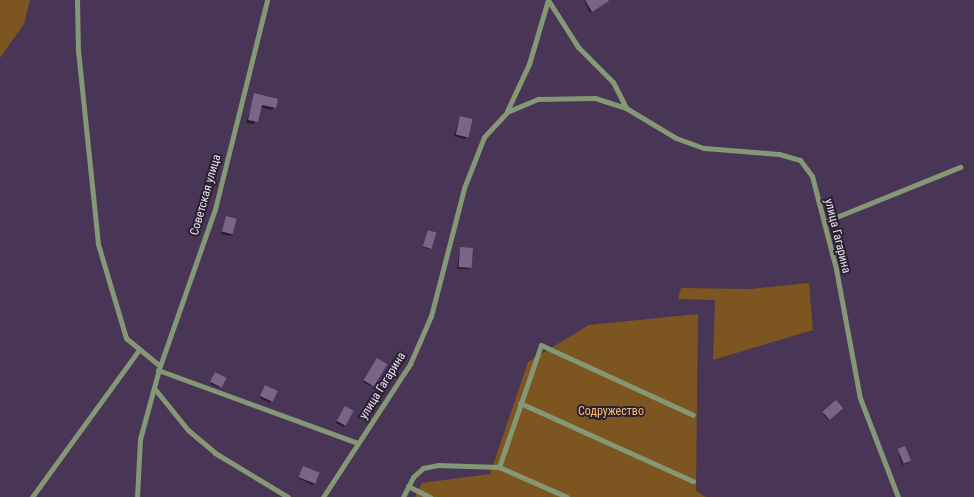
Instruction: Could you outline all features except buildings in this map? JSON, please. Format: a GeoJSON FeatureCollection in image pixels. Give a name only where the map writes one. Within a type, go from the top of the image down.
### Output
{"type":"FeatureCollection","features":[{"type":"Feature","properties":{"kind":"street"},"geometry":{"type":"LineString","coordinates":[[77,0],[78,50],[98,244],[126,338],[138,351],[159,368],[358,443]]}},
{"type":"Feature","properties":{"kind":"street","name":"Советская улица"},"geometry":{"type":"LineString","coordinates":[[137,497],[140,439],[159,368],[215,209],[267,0]]}},
{"type":"Feature","properties":{"kind":"street","name":"улица Гагарина"},"geometry":{"type":"LineString","coordinates":[[548,0],[578,47],[613,82],[626,108]]}},
{"type":"Feature","properties":{"kind":"street","name":"улица Гагарина"},"geometry":{"type":"LineString","coordinates":[[323,497],[410,364],[431,316],[464,188],[484,137],[507,112],[529,64],[548,0]]}},
{"type":"Feature","properties":{"kind":"street","name":"улица Гагарина"},"geometry":{"type":"LineString","coordinates":[[507,112],[538,99],[595,98],[626,108],[676,138],[704,148],[779,154],[800,160],[812,176],[824,222],[860,398],[898,497]]}},
{"type":"Feature","properties":{"kind":"street"},"geometry":{"type":"LineString","coordinates":[[824,222],[960,167]]}},
{"type":"Feature","properties":{"kind":"street"},"geometry":{"type":"LineString","coordinates":[[499,467],[541,345],[693,416]]}},
{"type":"Feature","properties":{"kind":"street"},"geometry":{"type":"LineString","coordinates":[[32,497],[138,351]]}},
{"type":"Feature","properties":{"kind":"street"},"geometry":{"type":"LineString","coordinates":[[154,388],[188,430],[215,453],[288,497]]}},
{"type":"Feature","properties":{"kind":"street"},"geometry":{"type":"LineString","coordinates":[[520,403],[693,481]]}},
{"type":"Feature","properties":{"kind":"street"},"geometry":{"type":"LineString","coordinates":[[403,497],[408,486],[422,468],[438,465],[499,467],[567,497]]}},
{"type":"Feature","properties":{"kind":"street"},"geometry":{"type":"LineString","coordinates":[[408,486],[430,497]]}},
{"type":"Feature","properties":{"kind":"green space"},"geometry":{"type":"Polygon","coordinates":[[[0,0],[30,0],[24,24],[0,58],[0,0]]]}},
{"type":"Feature","properties":{"kind":"green space"},"geometry":{"type":"Polygon","coordinates":[[[809,283],[813,330],[713,360],[715,300],[678,299],[681,288],[750,289],[809,283]]]}},
{"type":"Feature","properties":{"kind":"green space","name":"Содружество"},"geometry":{"type":"Polygon","coordinates":[[[698,314],[696,491],[706,497],[415,497],[422,483],[490,474],[528,362],[589,325],[698,314]]]}}]}
